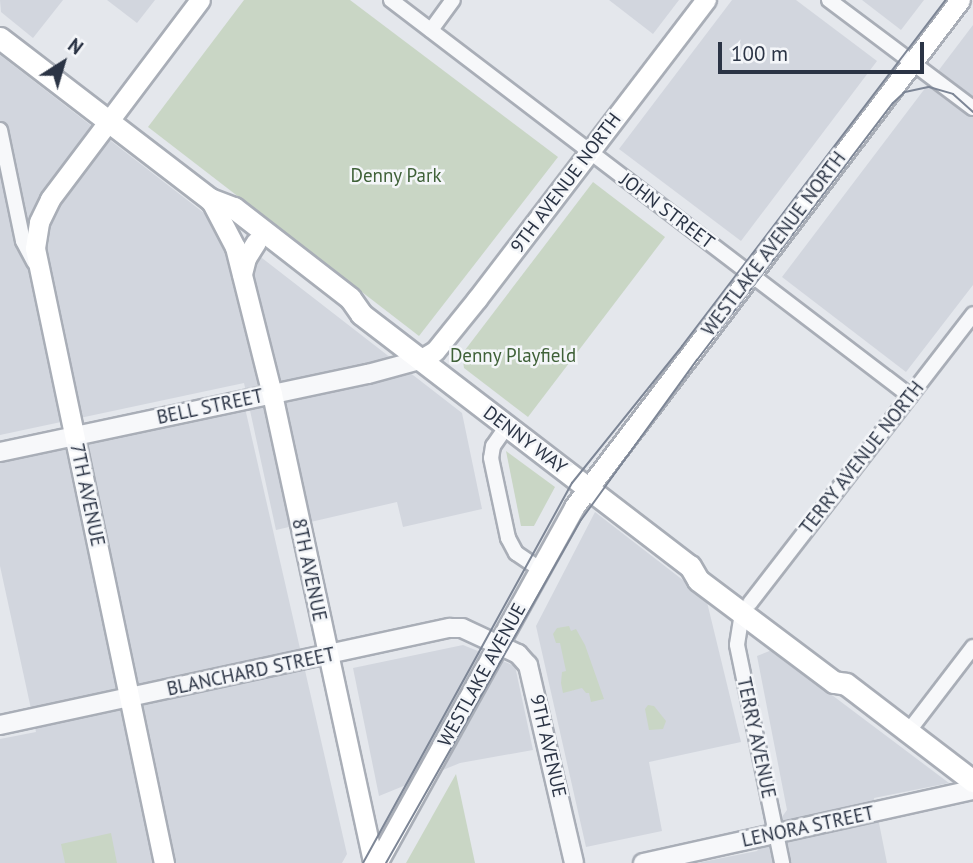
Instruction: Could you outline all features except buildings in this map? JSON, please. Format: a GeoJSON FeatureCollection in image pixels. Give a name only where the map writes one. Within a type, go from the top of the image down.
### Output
{"type":"FeatureCollection","features":[{"type":"Feature","properties":{"kind":"main road"},"geometry":{"type":"LineString","coordinates":[[39,273],[36,248],[44,210],[200,0]]}},
{"type":"Feature","properties":{"kind":"main road","name":"9TH AVENUE NORTH"},"geometry":{"type":"LineString","coordinates":[[420,359],[438,348],[706,0]]}},
{"type":"Feature","properties":{"kind":"main road","name":"WESTLAKE AVENUE NORTH"},"geometry":{"type":"LineString","coordinates":[[588,488],[960,0]]}},
{"type":"Feature","properties":{"kind":"main road","name":"DENNY WAY"},"geometry":{"type":"LineString","coordinates":[[0,38],[210,199],[227,219],[256,242],[344,309],[361,314]]}},
{"type":"Feature","properties":{"kind":"main road","name":"DENNY WAY"},"geometry":{"type":"LineString","coordinates":[[210,199],[234,208],[350,298],[361,314],[690,566],[706,570],[746,608],[841,672],[846,684],[973,780]]}},
{"type":"Feature","properties":{"kind":"main road","name":"8TH AVENUE"},"geometry":{"type":"LineString","coordinates":[[210,199],[235,247],[272,394],[375,863]]}},
{"type":"Feature","properties":{"kind":"main road"},"geometry":{"type":"LineString","coordinates":[[242,278],[246,258],[256,242]]}},
{"type":"Feature","properties":{"kind":"main road","name":"7TH AVENUE"},"geometry":{"type":"LineString","coordinates":[[39,273],[164,863]]}},
{"type":"Feature","properties":{"kind":"main road","name":"WESTLAKE AVENUE"},"geometry":{"type":"LineString","coordinates":[[375,863],[588,488]]}},
{"type":"Feature","properties":{"kind":"street","name":"JOHN STREET"},"geometry":{"type":"LineString","coordinates":[[391,0],[909,397]]}},
{"type":"Feature","properties":{"kind":"street"},"geometry":{"type":"LineString","coordinates":[[431,30],[453,0]]}},
{"type":"Feature","properties":{"kind":"street"},"geometry":{"type":"LineString","coordinates":[[830,0],[973,108]]}},
{"type":"Feature","properties":{"kind":"street","name":"7TH AVENUE"},"geometry":{"type":"LineString","coordinates":[[0,130],[5,177],[23,241],[39,273]]}},
{"type":"Feature","properties":{"kind":"street","name":"TERRY AVENUE NORTH"},"geometry":{"type":"LineString","coordinates":[[746,608],[973,314]]}},
{"type":"Feature","properties":{"kind":"street","name":"BELL STREET"},"geometry":{"type":"LineString","coordinates":[[0,452],[368,374],[420,359]]}},
{"type":"Feature","properties":{"kind":"street"},"geometry":{"type":"LineString","coordinates":[[507,426],[493,446],[491,458],[508,538],[516,553],[540,569]]}},
{"type":"Feature","properties":{"kind":"street","name":"TERRY AVENUE"},"geometry":{"type":"LineString","coordinates":[[746,608],[737,645],[782,863]]}},
{"type":"Feature","properties":{"kind":"street","name":"BLANCHARD STREET"},"geometry":{"type":"LineString","coordinates":[[0,725],[456,627],[499,645]]}},
{"type":"Feature","properties":{"kind":"street","name":"9TH AVENUE"},"geometry":{"type":"LineString","coordinates":[[499,645],[518,654],[528,665],[574,863]]}},
{"type":"Feature","properties":{"kind":"street"},"geometry":{"type":"LineString","coordinates":[[908,732],[973,647]]}},
{"type":"Feature","properties":{"kind":"street","name":"LENORA STREET"},"geometry":{"type":"LineString","coordinates":[[643,863],[973,790]]}},
{"type":"Feature","properties":{"kind":"shaded area"},"geometry":{"type":"Polygon","coordinates":[[[0,0],[63,0],[33,38],[1,12],[0,0]]]}},
{"type":"Feature","properties":{"kind":"shaded area"},"geometry":{"type":"Polygon","coordinates":[[[107,0],[155,0],[137,23],[107,0]]]}},
{"type":"Feature","properties":{"kind":"shaded area"},"geometry":{"type":"Polygon","coordinates":[[[609,0],[679,0],[653,34],[609,0]]]}},
{"type":"Feature","properties":{"kind":"shaded area"},"geometry":{"type":"Polygon","coordinates":[[[732,0],[796,0],[877,61],[741,241],[619,149],[732,0]]]}},
{"type":"Feature","properties":{"kind":"shaded area"},"geometry":{"type":"Polygon","coordinates":[[[862,0],[924,0],[901,30],[862,0]]]}},
{"type":"Feature","properties":{"kind":"shaded area"},"geometry":{"type":"Polygon","coordinates":[[[973,25],[973,285],[906,372],[782,277],[973,25]]]}},
{"type":"Feature","properties":{"kind":"shaded area"},"geometry":{"type":"Polygon","coordinates":[[[0,55],[462,413],[482,509],[403,527],[397,502],[276,530],[244,383],[0,435],[0,55]]]}},
{"type":"Feature","properties":{"kind":"shaded area"},"geometry":{"type":"Polygon","coordinates":[[[245,408],[347,854],[342,863],[0,863],[0,739],[36,732],[0,566],[0,461],[245,408]]]}},
{"type":"Feature","properties":{"kind":"shaded area"},"geometry":{"type":"Polygon","coordinates":[[[595,512],[706,598],[741,742],[649,762],[662,831],[586,847],[536,626],[595,512]]]}},
{"type":"Feature","properties":{"kind":"shaded area"},"geometry":{"type":"Polygon","coordinates":[[[463,645],[515,666],[533,750],[460,763],[379,796],[353,668],[463,645]]]}},
{"type":"Feature","properties":{"kind":"shaded area"},"geometry":{"type":"Polygon","coordinates":[[[772,650],[949,783],[874,798],[887,863],[697,863],[757,851],[787,810],[757,656],[772,650]]]}},
{"type":"Feature","properties":{"kind":"green space","name":"Denny Park"},"geometry":{"type":"Polygon","coordinates":[[[244,0],[350,0],[558,157],[419,336],[148,127],[244,0]]]}},
{"type":"Feature","properties":{"kind":"green space","name":"Denny Playfield"},"geometry":{"type":"Polygon","coordinates":[[[593,182],[665,237],[528,417],[464,368],[462,354],[593,182]]]}},
{"type":"Feature","properties":{"kind":"green space"},"geometry":{"type":"Polygon","coordinates":[[[506,451],[555,487],[534,526],[521,526],[506,451]]]}},
{"type":"Feature","properties":{"kind":"green space"},"geometry":{"type":"Polygon","coordinates":[[[569,626],[571,631],[576,629],[585,645],[604,699],[591,702],[589,693],[582,688],[563,693],[562,672],[566,671],[560,643],[556,643],[553,634],[557,628],[569,626]]]}},
{"type":"Feature","properties":{"kind":"green space"},"geometry":{"type":"Polygon","coordinates":[[[648,705],[654,706],[666,721],[663,729],[649,730],[645,709],[648,705]]]}},
{"type":"Feature","properties":{"kind":"green space"},"geometry":{"type":"Polygon","coordinates":[[[456,774],[475,863],[406,863],[456,774]]]}},
{"type":"Feature","properties":{"kind":"green space"},"geometry":{"type":"Polygon","coordinates":[[[111,833],[117,863],[65,863],[61,844],[111,833]]]}},
{"type":"Feature","properties":{"kind":"tram line"},"geometry":{"type":"LineString","coordinates":[[363,863],[572,483],[682,346],[946,0]]}},
{"type":"Feature","properties":{"kind":"tram line"},"geometry":{"type":"LineString","coordinates":[[386,863],[581,520],[697,360],[893,103],[905,92],[929,87],[953,94],[973,112]]}}]}
